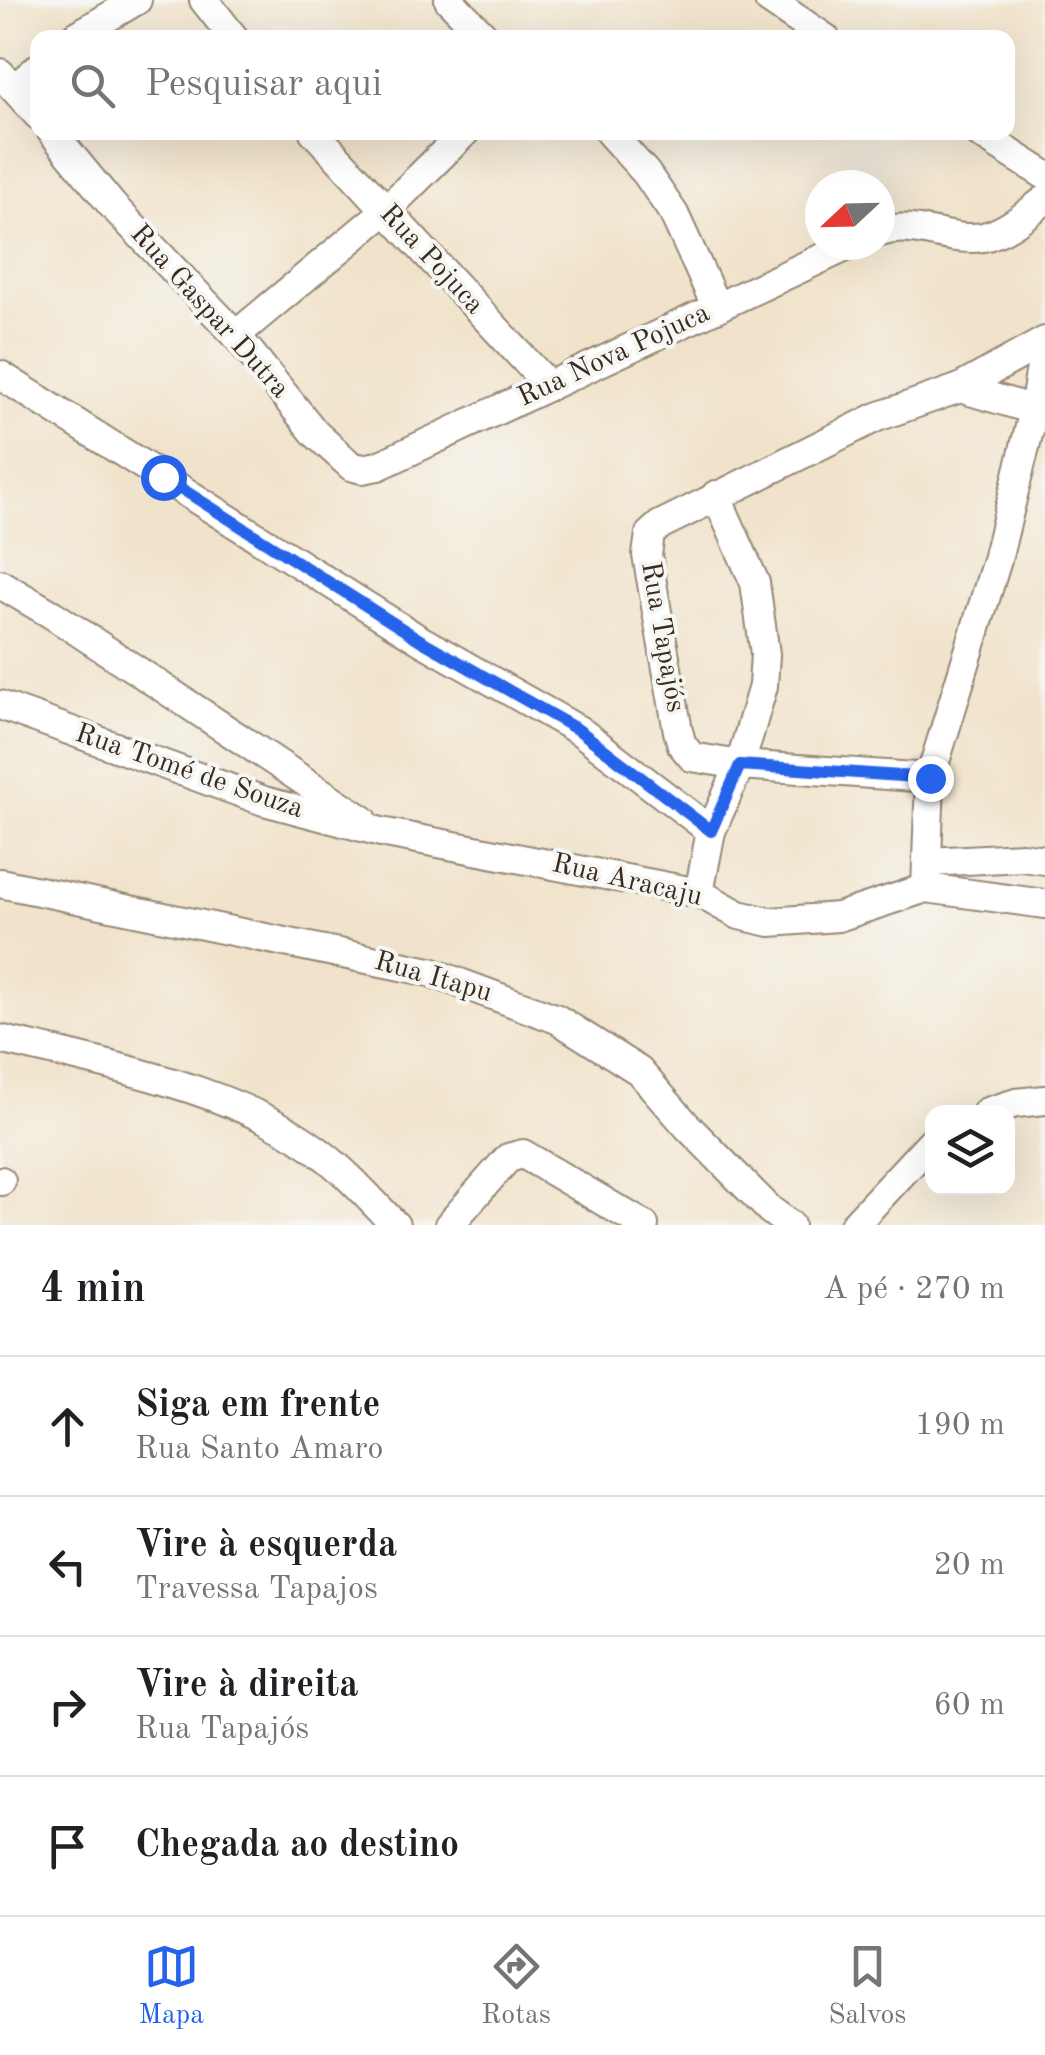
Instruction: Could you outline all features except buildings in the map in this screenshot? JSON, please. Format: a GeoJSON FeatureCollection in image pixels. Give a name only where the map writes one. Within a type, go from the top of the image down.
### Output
{"type":"FeatureCollection","features":[{"type":"Feature","properties":{"kind":"street"},"geometry":{"type":"LineString","coordinates":[[86,30],[137,0]]}},
{"type":"Feature","properties":{"kind":"street"},"geometry":{"type":"LineString","coordinates":[[204,0],[228,30]]}},
{"type":"Feature","properties":{"kind":"street"},"geometry":{"type":"LineString","coordinates":[[449,0],[478,30]]}},
{"type":"Feature","properties":{"kind":"street"},"geometry":{"type":"LineString","coordinates":[[769,0],[813,30]]}},
{"type":"Feature","properties":{"kind":"street"},"geometry":{"type":"LineString","coordinates":[[8,80],[30,106]]}},
{"type":"Feature","properties":{"kind":"street","name":"Rua Gaspar Dutra"},"geometry":{"type":"LineString","coordinates":[[59,140],[112,205],[236,336],[315,433],[351,466],[378,466]]}},
{"type":"Feature","properties":{"kind":"street","name":"Rua Pojuca"},"geometry":{"type":"LineString","coordinates":[[321,140],[548,386]]}},
{"type":"Feature","properties":{"kind":"street"},"geometry":{"type":"LineString","coordinates":[[236,336],[385,211],[457,140]]}},
{"type":"Feature","properties":{"kind":"street"},"geometry":{"type":"LineString","coordinates":[[616,140],[646,173],[674,214],[717,308]]}},
{"type":"Feature","properties":{"kind":"street"},"geometry":{"type":"LineString","coordinates":[[990,140],[1045,175]]}},
{"type":"Feature","properties":{"kind":"street"},"geometry":{"type":"LineString","coordinates":[[895,228],[980,238],[1017,222],[1045,200]]}},
{"type":"Feature","properties":{"kind":"street","name":"Rua Nova Pojuca"},"geometry":{"type":"LineString","coordinates":[[378,466],[818,260]]}},
{"type":"Feature","properties":{"kind":"street"},"geometry":{"type":"LineString","coordinates":[[1045,342],[1040,411],[930,778],[927,875],[1022,857],[1045,860]]}},
{"type":"Feature","properties":{"kind":"street","name":"Rua Tapajós"},"geometry":{"type":"LineString","coordinates":[[930,778],[740,765],[692,757],[682,745],[646,555],[650,534],[716,496],[877,417],[960,388],[1045,342]]}},
{"type":"Feature","properties":{"kind":"street"},"geometry":{"type":"LineString","coordinates":[[0,375],[420,640],[580,731],[711,831]]}},
{"type":"Feature","properties":{"kind":"street"},"geometry":{"type":"LineString","coordinates":[[960,388],[1040,411]]}},
{"type":"Feature","properties":{"kind":"street"},"geometry":{"type":"LineString","coordinates":[[699,893],[711,831],[740,765],[763,686],[764,636],[755,583],[716,496]]}},
{"type":"Feature","properties":{"kind":"street"},"geometry":{"type":"LineString","coordinates":[[0,584],[381,832]]}},
{"type":"Feature","properties":{"kind":"street","name":"Rua Tomé de Souza"},"geometry":{"type":"LineString","coordinates":[[0,705],[264,801],[381,832]]}},
{"type":"Feature","properties":{"kind":"street","name":"Rua Aracaju"},"geometry":{"type":"LineString","coordinates":[[381,832],[699,893],[739,915],[770,922],[838,917],[927,875],[1045,904]]}},
{"type":"Feature","properties":{"kind":"street","name":"Rua Itapu"},"geometry":{"type":"LineString","coordinates":[[0,883],[430,972],[557,1019],[639,1071],[688,1127],[770,1210],[790,1225]]}},
{"type":"Feature","properties":{"kind":"street"},"geometry":{"type":"LineString","coordinates":[[0,1039],[144,1075],[275,1123],[313,1147],[396,1225]]}},
{"type":"Feature","properties":{"kind":"street"},"geometry":{"type":"LineString","coordinates":[[1010,1105],[1045,1100]]}},
{"type":"Feature","properties":{"kind":"street"},"geometry":{"type":"LineString","coordinates":[[854,1225],[925,1148]]}},
{"type":"Feature","properties":{"kind":"street"},"geometry":{"type":"LineString","coordinates":[[448,1225],[508,1158],[523,1154],[644,1225]]}},
{"type":"Feature","properties":{"kind":"route"},"geometry":{"type":"LineString","coordinates":[[163,477],[420,640],[580,731],[711,831],[740,765],[930,778]]}}]}
